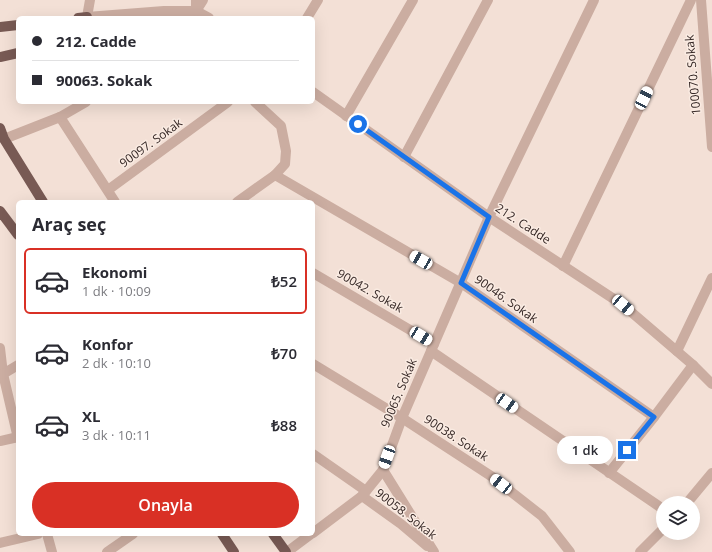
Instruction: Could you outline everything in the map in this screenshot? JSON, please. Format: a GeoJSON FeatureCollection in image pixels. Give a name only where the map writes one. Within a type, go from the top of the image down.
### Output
{"type":"FeatureCollection","features":[{"type":"Feature","properties":{"kind":"main road"},"geometry":{"type":"LineString","coordinates":[[0,27],[16,25]]}},
{"type":"Feature","properties":{"kind":"main road"},"geometry":{"type":"LineString","coordinates":[[0,57],[16,53]]}},
{"type":"Feature","properties":{"kind":"main road"},"geometry":{"type":"LineString","coordinates":[[0,128],[4,139],[42,200]]}},
{"type":"Feature","properties":{"kind":"main road"},"geometry":{"type":"LineString","coordinates":[[0,211],[16,233]]}},
{"type":"Feature","properties":{"kind":"main road"},"geometry":{"type":"LineString","coordinates":[[223,536],[234,552]]}},
{"type":"Feature","properties":{"kind":"main road"},"geometry":{"type":"LineString","coordinates":[[274,536],[286,552]]}},
{"type":"Feature","properties":{"kind":"street"},"geometry":{"type":"LineString","coordinates":[[85,16],[90,0]]}},
{"type":"Feature","properties":{"kind":"street"},"geometry":{"type":"LineString","coordinates":[[196,0],[196,11]]}},
{"type":"Feature","properties":{"kind":"street"},"geometry":{"type":"LineString","coordinates":[[196,11],[203,0]]}},
{"type":"Feature","properties":{"kind":"street"},"geometry":{"type":"LineString","coordinates":[[308,16],[318,0]]}},
{"type":"Feature","properties":{"kind":"street"},"geometry":{"type":"LineString","coordinates":[[346,116],[413,0]]}},
{"type":"Feature","properties":{"kind":"street"},"geometry":{"type":"LineString","coordinates":[[404,157],[488,0]]}},
{"type":"Feature","properties":{"kind":"street","name":"90065. Sokak"},"geometry":{"type":"LineString","coordinates":[[315,531],[364,494],[382,470],[402,418],[489,217],[594,0]]}},
{"type":"Feature","properties":{"kind":"street"},"geometry":{"type":"LineString","coordinates":[[563,266],[691,0]]}},
{"type":"Feature","properties":{"kind":"street","name":"100070. Sokak"},"geometry":{"type":"LineString","coordinates":[[700,0],[707,31],[712,147]]}},
{"type":"Feature","properties":{"kind":"street"},"geometry":{"type":"LineString","coordinates":[[107,16],[164,11],[196,11],[205,16]]}},
{"type":"Feature","properties":{"kind":"street","name":"212. Cadde"},"geometry":{"type":"LineString","coordinates":[[315,93],[489,217],[623,305],[693,364],[712,384]]}},
{"type":"Feature","properties":{"kind":"street"},"geometry":{"type":"LineString","coordinates":[[4,139],[60,117],[83,104]]}},
{"type":"Feature","properties":{"kind":"street","name":"90097. Sokak"},"geometry":{"type":"LineString","coordinates":[[108,190],[225,104]]}},
{"type":"Feature","properties":{"kind":"street"},"geometry":{"type":"LineString","coordinates":[[240,200],[275,175],[284,164],[286,151],[281,126],[257,104]]}},
{"type":"Feature","properties":{"kind":"street"},"geometry":{"type":"LineString","coordinates":[[60,117],[114,200]]}},
{"type":"Feature","properties":{"kind":"street","name":"90046. Sokak"},"geometry":{"type":"LineString","coordinates":[[275,175],[461,283],[654,417]]}},
{"type":"Feature","properties":{"kind":"street","name":"90042. Sokak"},"geometry":{"type":"LineString","coordinates":[[315,274],[432,348],[656,504]]}},
{"type":"Feature","properties":{"kind":"street"},"geometry":{"type":"LineString","coordinates":[[677,351],[712,278]]}},
{"type":"Feature","properties":{"kind":"street"},"geometry":{"type":"LineString","coordinates":[[0,348],[3,374],[16,429]]}},
{"type":"Feature","properties":{"kind":"street"},"geometry":{"type":"LineString","coordinates":[[609,472],[654,417],[693,364]]}},
{"type":"Feature","properties":{"kind":"street","name":"90038. Sokak"},"geometry":{"type":"LineString","coordinates":[[315,365],[402,418],[491,476],[542,516],[570,552]]}},
{"type":"Feature","properties":{"kind":"street"},"geometry":{"type":"LineString","coordinates":[[3,374],[16,366]]}},
{"type":"Feature","properties":{"kind":"street"},"geometry":{"type":"LineString","coordinates":[[0,441],[16,438]]}},
{"type":"Feature","properties":{"kind":"street","name":"90058. Sokak"},"geometry":{"type":"LineString","coordinates":[[315,456],[434,552]]}},
{"type":"Feature","properties":{"kind":"street","name":"90058. Sokak"},"geometry":{"type":"LineString","coordinates":[[382,470],[434,552]]}},
{"type":"Feature","properties":{"kind":"street"},"geometry":{"type":"LineString","coordinates":[[694,496],[710,479]]}},
{"type":"Feature","properties":{"kind":"street"},"geometry":{"type":"LineString","coordinates":[[0,543],[30,536]]}},
{"type":"Feature","properties":{"kind":"street"},"geometry":{"type":"LineString","coordinates":[[48,536],[52,552]]}},
{"type":"Feature","properties":{"kind":"street"},"geometry":{"type":"LineString","coordinates":[[107,552],[130,536]]}},
{"type":"Feature","properties":{"kind":"street","name":"90065. Sokak"},"geometry":{"type":"LineString","coordinates":[[286,552],[308,536]]}},
{"type":"Feature","properties":{"kind":"street"},"geometry":{"type":"LineString","coordinates":[[640,552],[656,536]]}},
{"type":"Feature","properties":{"kind":"route"},"geometry":{"type":"LineString","coordinates":[[358,124],[489,217],[461,283],[654,417],[627,450]]}}]}
